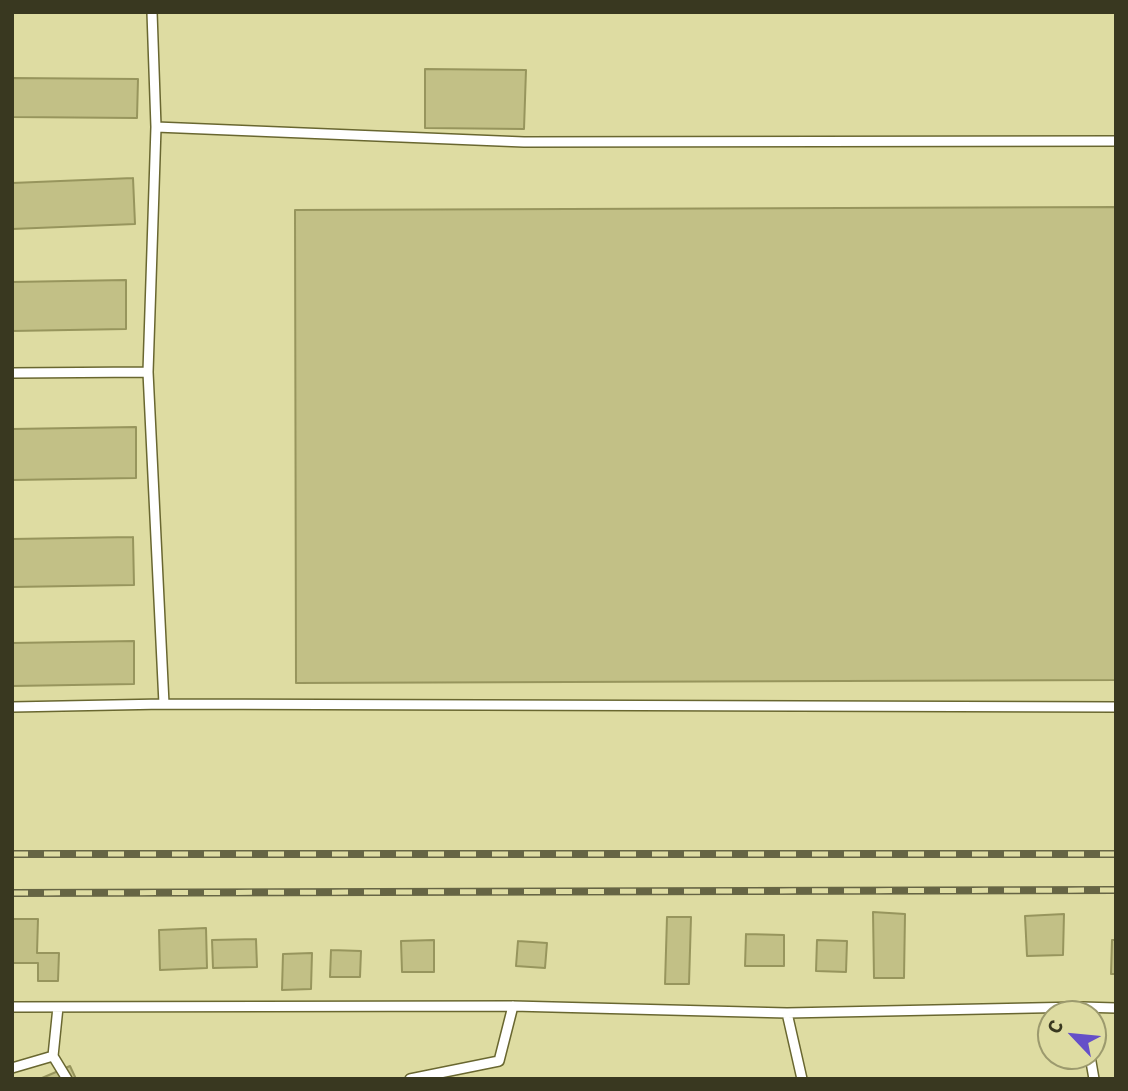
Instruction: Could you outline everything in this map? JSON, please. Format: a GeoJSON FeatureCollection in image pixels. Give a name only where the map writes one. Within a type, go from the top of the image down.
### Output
{"type":"FeatureCollection","features":[{"type":"Feature","properties":{"kind":"lane"},"geometry":{"type":"LineString","coordinates":[[152,12],[156,127],[148,372],[164,704]]}},
{"type":"Feature","properties":{"kind":"lane"},"geometry":{"type":"LineString","coordinates":[[156,127],[524,142],[1116,141]]}},
{"type":"Feature","properties":{"kind":"lane"},"geometry":{"type":"LineString","coordinates":[[12,373],[148,372]]}},
{"type":"Feature","properties":{"kind":"lane"},"geometry":{"type":"LineString","coordinates":[[12,707],[164,704],[1116,707]]}},
{"type":"Feature","properties":{"kind":"lane"},"geometry":{"type":"LineString","coordinates":[[410,1079],[499,1061],[513,1006]]}},
{"type":"Feature","properties":{"kind":"lane"},"geometry":{"type":"LineString","coordinates":[[12,1007],[513,1006],[787,1013],[1037,1010]]}},
{"type":"Feature","properties":{"kind":"lane"},"geometry":{"type":"LineString","coordinates":[[58,1007],[53,1056],[66,1079]]}},
{"type":"Feature","properties":{"kind":"lane"},"geometry":{"type":"LineString","coordinates":[[787,1013],[802,1079]]}},
{"type":"Feature","properties":{"kind":"lane"},"geometry":{"type":"LineString","coordinates":[[12,1068],[53,1056]]}},
{"type":"Feature","properties":{"kind":"building"},"geometry":{"type":"Polygon","coordinates":[[[425,69],[526,70],[524,129],[425,128],[425,69]]]}},
{"type":"Feature","properties":{"kind":"building"},"geometry":{"type":"Polygon","coordinates":[[[12,78],[138,79],[137,118],[12,117],[12,78]]]}},
{"type":"Feature","properties":{"kind":"building"},"geometry":{"type":"Polygon","coordinates":[[[133,178],[135,224],[12,229],[12,183],[133,178]]]}},
{"type":"Feature","properties":{"kind":"building"},"geometry":{"type":"Polygon","coordinates":[[[1116,207],[1116,680],[296,683],[295,210],[1116,207]]]}},
{"type":"Feature","properties":{"kind":"building"},"geometry":{"type":"Polygon","coordinates":[[[126,280],[126,329],[12,331],[12,282],[126,280]]]}},
{"type":"Feature","properties":{"kind":"building"},"geometry":{"type":"Polygon","coordinates":[[[136,427],[136,478],[12,480],[12,429],[136,427]]]}},
{"type":"Feature","properties":{"kind":"building"},"geometry":{"type":"Polygon","coordinates":[[[133,537],[134,585],[12,587],[12,539],[133,537]]]}},
{"type":"Feature","properties":{"kind":"building"},"geometry":{"type":"Polygon","coordinates":[[[134,641],[134,684],[12,686],[12,643],[134,641]]]}},
{"type":"Feature","properties":{"kind":"building"},"geometry":{"type":"Polygon","coordinates":[[[873,912],[905,914],[904,978],[874,978],[873,912]]]}},
{"type":"Feature","properties":{"kind":"building"},"geometry":{"type":"Polygon","coordinates":[[[1064,914],[1063,955],[1027,956],[1025,916],[1064,914]]]}},
{"type":"Feature","properties":{"kind":"building"},"geometry":{"type":"Polygon","coordinates":[[[667,917],[691,917],[689,984],[665,984],[667,917]]]}},
{"type":"Feature","properties":{"kind":"building"},"geometry":{"type":"Polygon","coordinates":[[[12,919],[38,919],[37,953],[59,953],[58,981],[38,981],[38,963],[12,963],[12,919]]]}},
{"type":"Feature","properties":{"kind":"building"},"geometry":{"type":"Polygon","coordinates":[[[206,928],[207,968],[160,970],[159,930],[206,928]]]}},
{"type":"Feature","properties":{"kind":"building"},"geometry":{"type":"Polygon","coordinates":[[[746,934],[784,935],[784,966],[745,966],[746,934]]]}},
{"type":"Feature","properties":{"kind":"building"},"geometry":{"type":"Polygon","coordinates":[[[256,939],[257,967],[213,968],[212,940],[256,939]]]}},
{"type":"Feature","properties":{"kind":"building"},"geometry":{"type":"Polygon","coordinates":[[[434,940],[434,972],[402,972],[401,941],[434,940]]]}},
{"type":"Feature","properties":{"kind":"building"},"geometry":{"type":"Polygon","coordinates":[[[817,940],[847,941],[846,972],[816,971],[817,940]]]}},
{"type":"Feature","properties":{"kind":"building"},"geometry":{"type":"Polygon","coordinates":[[[1112,940],[1116,940],[1116,974],[1111,974],[1112,940]]]}},
{"type":"Feature","properties":{"kind":"building"},"geometry":{"type":"Polygon","coordinates":[[[518,941],[547,943],[545,968],[516,966],[518,941]]]}},
{"type":"Feature","properties":{"kind":"building"},"geometry":{"type":"Polygon","coordinates":[[[331,950],[361,951],[360,977],[330,977],[331,950]]]}},
{"type":"Feature","properties":{"kind":"building"},"geometry":{"type":"Polygon","coordinates":[[[312,953],[311,989],[282,990],[283,954],[312,953]]]}},
{"type":"Feature","properties":{"kind":"building"},"geometry":{"type":"Polygon","coordinates":[[[70,1066],[76,1079],[42,1079],[42,1078],[70,1066]]]}},
{"type":"Feature","properties":{"kind":"railway"},"geometry":{"type":"LineString","coordinates":[[12,854],[1116,854]]}},
{"type":"Feature","properties":{"kind":"railway"},"geometry":{"type":"LineString","coordinates":[[12,893],[1116,890]]}}]}
